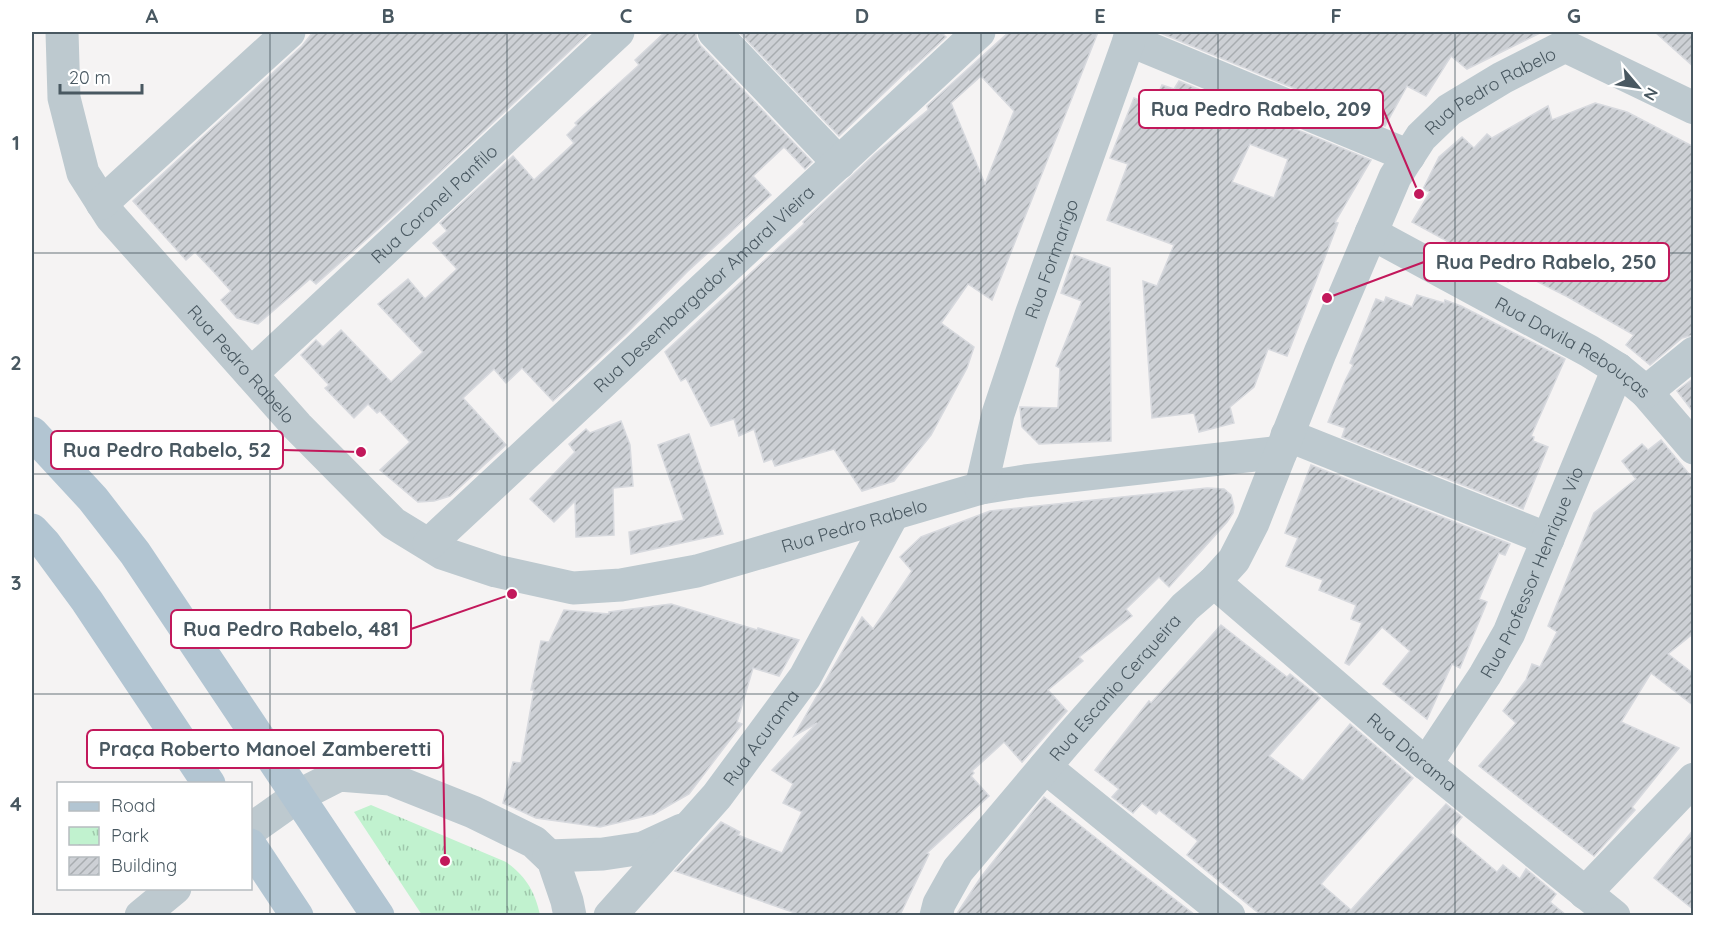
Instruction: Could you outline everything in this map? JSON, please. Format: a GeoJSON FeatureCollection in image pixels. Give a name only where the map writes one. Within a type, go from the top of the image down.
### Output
{"type":"FeatureCollection","features":[{"type":"Feature","properties":{"kind":"main road"},"geometry":{"type":"LineString","coordinates":[[32,433],[93,500],[135,553],[378,915]]}},
{"type":"Feature","properties":{"kind":"main road"},"geometry":{"type":"LineString","coordinates":[[32,530],[87,601],[208,782]]}},
{"type":"Feature","properties":{"kind":"main road"},"geometry":{"type":"LineString","coordinates":[[252,848],[297,915]]}},
{"type":"Feature","properties":{"kind":"street","name":"Rua Pedro Rabelo"},"geometry":{"type":"LineString","coordinates":[[62,32],[64,98],[83,173],[111,218],[297,426],[393,522],[442,553],[496,571],[573,588],[621,585],[697,571],[981,488],[1284,443],[1395,177],[1421,137],[1449,110],[1502,78],[1576,39],[1694,108]]}},
{"type":"Feature","properties":{"kind":"street"},"geometry":{"type":"LineString","coordinates":[[102,203],[289,32]]}},
{"type":"Feature","properties":{"kind":"street","name":"Rua Coronel Panfilo"},"geometry":{"type":"LineString","coordinates":[[251,375],[618,32]]}},
{"type":"Feature","properties":{"kind":"street"},"geometry":{"type":"LineString","coordinates":[[714,32],[839,163]]}},
{"type":"Feature","properties":{"kind":"street","name":"Rua Desembargador Amaral Vieira"},"geometry":{"type":"LineString","coordinates":[[429,544],[979,32]]}},
{"type":"Feature","properties":{"kind":"street"},"geometry":{"type":"LineString","coordinates":[[1131,36],[1409,156]]}},
{"type":"Feature","properties":{"kind":"street","name":"Rua Formarigo"},"geometry":{"type":"LineString","coordinates":[[981,488],[998,414],[1131,36]]}},
{"type":"Feature","properties":{"kind":"street","name":"Rua Davila Rebouças"},"geometry":{"type":"LineString","coordinates":[[1371,233],[1527,316],[1618,369],[1646,392],[1694,448]]}},
{"type":"Feature","properties":{"kind":"street"},"geometry":{"type":"LineString","coordinates":[[1646,392],[1694,353]]}},
{"type":"Feature","properties":{"kind":"street","name":"Rua Professor Henrique Vio"},"geometry":{"type":"LineString","coordinates":[[1426,764],[1485,675],[1509,633],[1618,369]]}},
{"type":"Feature","properties":{"kind":"street"},"geometry":{"type":"LineString","coordinates":[[1284,443],[1548,539]]}},
{"type":"Feature","properties":{"kind":"street","name":"Rua Escanio Cerqueira"},"geometry":{"type":"LineString","coordinates":[[936,915],[939,904],[958,870],[1185,607],[1214,582],[1234,560],[1248,532],[1284,443]]}},
{"type":"Feature","properties":{"kind":"street","name":"Rua Acurama"},"geometry":{"type":"LineString","coordinates":[[549,856],[603,854],[643,848],[692,825],[717,796],[805,677],[893,514]]}},
{"type":"Feature","properties":{"kind":"street","name":"Rua Diorama"},"geometry":{"type":"LineString","coordinates":[[1214,582],[1426,764],[1614,915]]}},
{"type":"Feature","properties":{"kind":"street"},"geometry":{"type":"LineString","coordinates":[[1045,767],[1229,915]]}},
{"type":"Feature","properties":{"kind":"street"},"geometry":{"type":"LineString","coordinates":[[252,829],[298,796],[339,775],[390,779],[490,820],[534,843],[553,860],[570,915]]}},
{"type":"Feature","properties":{"kind":"street"},"geometry":{"type":"LineString","coordinates":[[1585,893],[1694,778]]}},
{"type":"Feature","properties":{"kind":"street"},"geometry":{"type":"LineString","coordinates":[[610,915],[692,825]]}},
{"type":"Feature","properties":{"kind":"street"},"geometry":{"type":"LineString","coordinates":[[141,915],[173,890]]}},
{"type":"Feature","properties":{"kind":"green space"},"geometry":{"type":"Polygon","coordinates":[[[371,805],[506,862],[529,885],[540,915],[422,915],[354,812],[371,805]]]}},
{"type":"Feature","properties":{"kind":"building"},"geometry":{"type":"Polygon","coordinates":[[[313,32],[590,32],[395,214],[316,284],[310,279],[258,324],[237,318],[221,300],[231,291],[195,252],[186,260],[133,201],[302,46],[313,32]]]}},
{"type":"Feature","properties":{"kind":"building"},"geometry":{"type":"Polygon","coordinates":[[[665,32],[696,32],[700,45],[812,162],[805,169],[784,147],[753,176],[771,195],[553,401],[522,368],[506,383],[494,369],[463,398],[506,445],[450,496],[434,501],[418,502],[380,470],[410,442],[380,411],[377,413],[368,404],[354,418],[325,388],[329,385],[301,355],[316,340],[323,347],[341,330],[391,382],[423,352],[378,304],[408,279],[425,299],[457,269],[433,243],[447,231],[440,223],[513,156],[534,180],[574,143],[567,135],[577,125],[575,123],[639,65],[635,60],[665,32]]]}},
{"type":"Feature","properties":{"kind":"building"},"geometry":{"type":"Polygon","coordinates":[[[739,32],[941,32],[946,37],[839,136],[739,32]]]}},
{"type":"Feature","properties":{"kind":"building"},"geometry":{"type":"Polygon","coordinates":[[[1009,32],[1098,32],[992,300],[968,284],[941,323],[974,347],[967,368],[931,435],[894,481],[862,491],[834,449],[775,466],[772,459],[764,462],[754,429],[739,436],[734,419],[711,426],[686,378],[681,381],[665,352],[804,224],[803,222],[875,154],[928,110],[927,106],[1009,32]],[[981,76],[951,103],[985,184],[1014,111],[981,76]]]}},
{"type":"Feature","properties":{"kind":"building"},"geometry":{"type":"Polygon","coordinates":[[[1158,32],[1542,32],[1467,69],[1451,56],[1426,96],[1407,86],[1385,126],[1158,32]]]}},
{"type":"Feature","properties":{"kind":"building"},"geometry":{"type":"Polygon","coordinates":[[[1655,32],[1694,32],[1694,67],[1655,32]]]}},
{"type":"Feature","properties":{"kind":"building"},"geometry":{"type":"Polygon","coordinates":[[[1179,81],[1371,160],[1335,222],[1338,223],[1287,356],[1268,349],[1254,387],[1230,407],[1234,423],[1199,432],[1194,413],[1152,418],[1143,281],[1157,286],[1174,245],[1107,220],[1128,164],[1110,158],[1134,98],[1153,105],[1162,85],[1174,89],[1179,81]],[[1250,144],[1232,182],[1274,198],[1288,159],[1250,144]]]}},
{"type":"Feature","properties":{"kind":"building"},"geometry":{"type":"Polygon","coordinates":[[[1595,103],[1627,112],[1694,147],[1694,335],[1682,338],[1650,365],[1626,345],[1634,335],[1568,297],[1514,270],[1508,282],[1444,248],[1447,241],[1412,222],[1430,192],[1423,189],[1439,157],[1462,137],[1474,148],[1487,134],[1492,138],[1548,106],[1552,120],[1595,103]]]}},
{"type":"Feature","properties":{"kind":"building"},"geometry":{"type":"Polygon","coordinates":[[[1074,255],[1110,268],[1111,441],[1039,444],[1022,427],[1020,407],[1058,408],[1060,368],[1056,366],[1082,301],[1061,293],[1074,255]]]}},
{"type":"Feature","properties":{"kind":"building"},"geometry":{"type":"Polygon","coordinates":[[[1417,295],[1444,303],[1445,300],[1461,306],[1565,359],[1531,436],[1534,437],[1533,441],[1548,447],[1523,509],[1342,437],[1345,428],[1328,422],[1353,365],[1350,363],[1376,299],[1384,302],[1386,297],[1412,307],[1417,295]]]}},
{"type":"Feature","properties":{"kind":"building"},"geometry":{"type":"Polygon","coordinates":[[[1694,378],[1694,413],[1677,391],[1694,378]]]}},
{"type":"Feature","properties":{"kind":"building"},"geometry":{"type":"Polygon","coordinates":[[[621,421],[630,445],[633,486],[613,488],[614,535],[576,537],[575,501],[554,522],[530,499],[575,452],[569,444],[586,429],[590,433],[621,421]]]}},
{"type":"Feature","properties":{"kind":"building"},"geometry":{"type":"Polygon","coordinates":[[[689,434],[723,534],[631,554],[629,532],[684,520],[658,445],[689,434]]]}},
{"type":"Feature","properties":{"kind":"building"},"geometry":{"type":"Polygon","coordinates":[[[1661,440],[1694,480],[1694,633],[1668,654],[1694,674],[1694,706],[1651,673],[1621,722],[1679,748],[1632,807],[1635,810],[1594,856],[1479,766],[1516,723],[1503,711],[1526,680],[1532,664],[1540,667],[1557,632],[1548,626],[1594,513],[1636,479],[1622,461],[1642,444],[1648,450],[1661,440]]]}},
{"type":"Feature","properties":{"kind":"building"},"geometry":{"type":"Polygon","coordinates":[[[1311,465],[1510,544],[1505,555],[1499,553],[1479,599],[1487,602],[1460,668],[1452,664],[1427,719],[1383,684],[1410,651],[1382,627],[1349,665],[1345,663],[1362,623],[1351,619],[1356,605],[1319,590],[1323,580],[1286,566],[1298,538],[1285,533],[1311,465]]]}},
{"type":"Feature","properties":{"kind":"building"},"geometry":{"type":"Polygon","coordinates":[[[1207,488],[1224,489],[1231,495],[1234,507],[1227,522],[1169,587],[1159,577],[1126,609],[1132,616],[1079,657],[1083,661],[1048,690],[1067,711],[1022,762],[1004,742],[972,771],[974,773],[971,776],[989,796],[927,853],[929,854],[900,915],[801,915],[675,871],[721,822],[740,832],[738,835],[782,853],[802,812],[783,803],[793,784],[772,770],[817,723],[794,736],[862,617],[873,629],[912,571],[900,557],[921,537],[990,511],[1207,488]]]}},
{"type":"Feature","properties":{"kind":"building"},"geometry":{"type":"Polygon","coordinates":[[[671,604],[799,640],[779,676],[753,668],[737,722],[742,724],[689,794],[654,814],[600,827],[536,818],[503,803],[513,762],[521,763],[534,690],[531,690],[541,641],[549,642],[564,610],[609,614],[609,612],[671,604]]]}},
{"type":"Feature","properties":{"kind":"building"},"geometry":{"type":"Polygon","coordinates":[[[1221,625],[1287,677],[1290,674],[1320,698],[1269,756],[1303,781],[1350,724],[1413,778],[1321,884],[1351,910],[1446,804],[1462,817],[1450,832],[1497,872],[1503,865],[1520,879],[1526,869],[1556,894],[1550,902],[1566,915],[1261,915],[1187,855],[1198,841],[1159,810],[1156,814],[1142,803],[1133,813],[1112,797],[1119,789],[1095,770],[1149,701],[1151,703],[1221,625]]]}},
{"type":"Feature","properties":{"kind":"building"},"geometry":{"type":"Polygon","coordinates":[[[1044,797],[1195,915],[956,915],[981,877],[1044,797]]]}},
{"type":"Feature","properties":{"kind":"building"},"geometry":{"type":"Polygon","coordinates":[[[1694,829],[1694,910],[1654,878],[1694,829]]]}},
{"type":"Feature","properties":{"kind":"place","name":"Rua Pedro Rabelo, 209"},"geometry":{"type":"Point","coordinates":[1419,194]}},
{"type":"Feature","properties":{"kind":"place","name":"Rua Pedro Rabelo, 250"},"geometry":{"type":"Point","coordinates":[1327,298]}},
{"type":"Feature","properties":{"kind":"place","name":"Rua Pedro Rabelo, 52"},"geometry":{"type":"Point","coordinates":[361,452]}},
{"type":"Feature","properties":{"kind":"place","name":"Rua Pedro Rabelo, 481"},"geometry":{"type":"Point","coordinates":[512,594]}},
{"type":"Feature","properties":{"kind":"place","name":"Praça Roberto Manoel Zamberetti"},"geometry":{"type":"Point","coordinates":[445,861]}}]}
